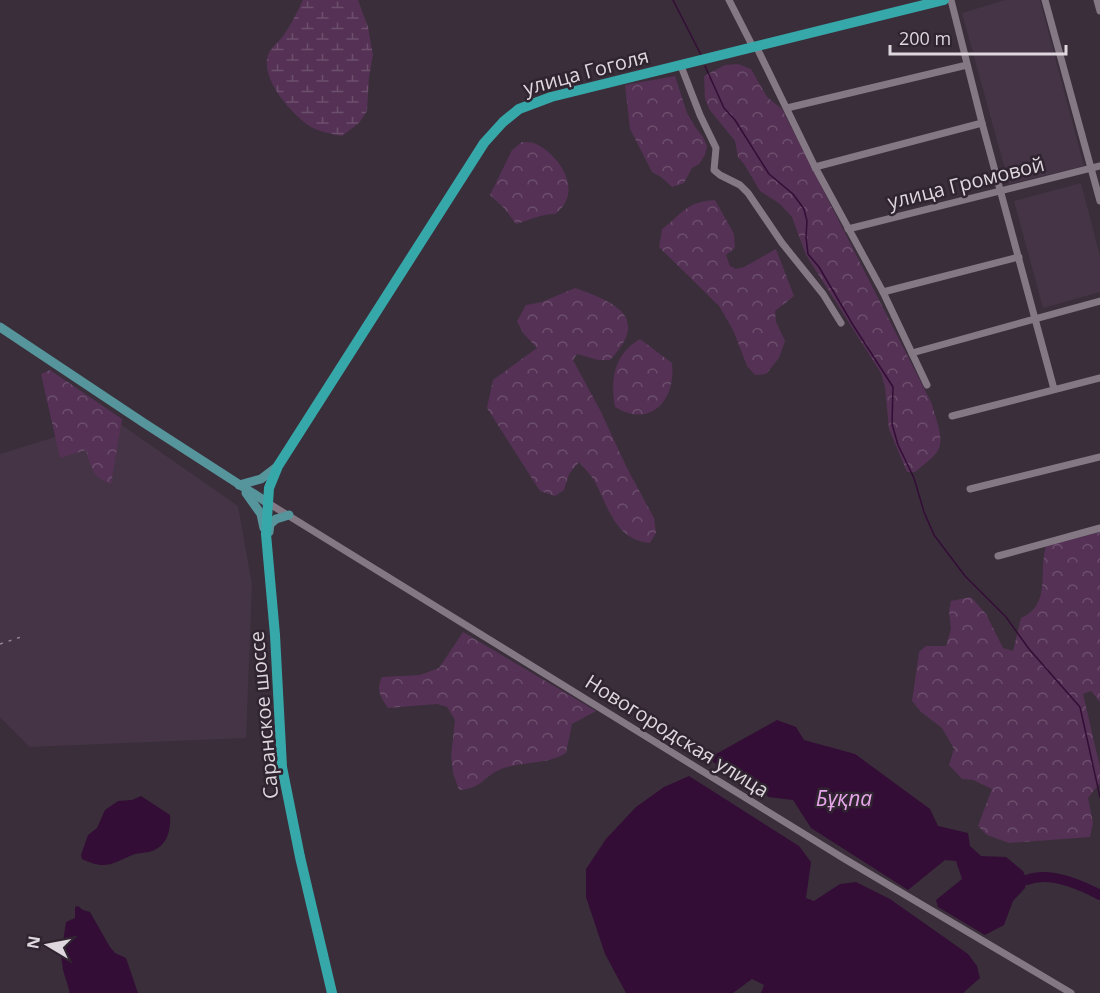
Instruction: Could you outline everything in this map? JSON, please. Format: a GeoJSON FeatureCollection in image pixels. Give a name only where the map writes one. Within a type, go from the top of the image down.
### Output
{"type":"FeatureCollection","features":[{"type":"Feature","properties":{"kind":"highway","name":"улица Гоголя"},"geometry":{"type":"LineString","coordinates":[[268,503],[269,488],[278,466],[484,143],[503,122],[519,109],[551,97],[944,0]]}},
{"type":"Feature","properties":{"kind":"highway","name":"Саранское шоссе"},"geometry":{"type":"LineString","coordinates":[[268,503],[266,534],[284,781],[332,993]]}},
{"type":"Feature","properties":{"kind":"main road"},"geometry":{"type":"LineString","coordinates":[[0,327],[268,503]]}},
{"type":"Feature","properties":{"kind":"main road"},"geometry":{"type":"LineString","coordinates":[[239,485],[261,478],[278,466]]}},
{"type":"Feature","properties":{"kind":"main road"},"geometry":{"type":"LineString","coordinates":[[239,485],[255,503],[261,514],[266,534]]}},
{"type":"Feature","properties":{"kind":"main road"},"geometry":{"type":"LineString","coordinates":[[267,546],[270,524],[276,519],[289,515]]}},
{"type":"Feature","properties":{"kind":"street"},"geometry":{"type":"LineString","coordinates":[[729,0],[787,108],[815,167],[883,291],[927,385]]}},
{"type":"Feature","properties":{"kind":"street"},"geometry":{"type":"LineString","coordinates":[[951,0],[966,65],[1054,389]]}},
{"type":"Feature","properties":{"kind":"street"},"geometry":{"type":"LineString","coordinates":[[1045,0],[1100,201]]}},
{"type":"Feature","properties":{"kind":"street"},"geometry":{"type":"LineString","coordinates":[[1097,0],[1100,11]]}},
{"type":"Feature","properties":{"kind":"street"},"geometry":{"type":"LineString","coordinates":[[787,108],[966,65]]}},
{"type":"Feature","properties":{"kind":"street"},"geometry":{"type":"LineString","coordinates":[[681,66],[716,148],[714,170],[748,193],[782,243],[823,294],[841,323]]}},
{"type":"Feature","properties":{"kind":"street"},"geometry":{"type":"LineString","coordinates":[[815,167],[982,123]]}},
{"type":"Feature","properties":{"kind":"street","name":"улица Громовой"},"geometry":{"type":"LineString","coordinates":[[848,229],[1100,166]]}},
{"type":"Feature","properties":{"kind":"street"},"geometry":{"type":"LineString","coordinates":[[883,291],[1020,257]]}},
{"type":"Feature","properties":{"kind":"street"},"geometry":{"type":"LineString","coordinates":[[912,353],[1100,300]]}},
{"type":"Feature","properties":{"kind":"street"},"geometry":{"type":"LineString","coordinates":[[952,416],[1100,378]]}},
{"type":"Feature","properties":{"kind":"street"},"geometry":{"type":"LineString","coordinates":[[969,489],[1100,457]]}},
{"type":"Feature","properties":{"kind":"street","name":"Новогородская улица"},"geometry":{"type":"LineString","coordinates":[[268,503],[843,858],[1071,993]]}},
{"type":"Feature","properties":{"kind":"street"},"geometry":{"type":"LineString","coordinates":[[998,556],[1100,528]]}},
{"type":"Feature","properties":{"kind":"shaded area"},"geometry":{"type":"Polygon","coordinates":[[[1005,0],[1040,0],[1084,166],[1009,184],[962,13],[1005,0]]]}},
{"type":"Feature","properties":{"kind":"shaded area"},"geometry":{"type":"Polygon","coordinates":[[[1081,183],[1100,256],[1100,292],[1043,308],[1014,201],[1081,183]]]}},
{"type":"Feature","properties":{"kind":"shaded area"},"geometry":{"type":"Polygon","coordinates":[[[113,419],[238,506],[252,585],[246,738],[30,747],[0,717],[0,454],[113,419]]]}},
{"type":"Feature","properties":{"kind":"green space"},"geometry":{"type":"Polygon","coordinates":[[[303,0],[358,0],[368,27],[373,55],[367,111],[359,123],[342,136],[318,130],[303,121],[279,96],[269,75],[267,64],[269,52],[286,32],[303,0]]]}},
{"type":"Feature","properties":{"kind":"green space"},"geometry":{"type":"Polygon","coordinates":[[[738,64],[751,69],[767,97],[782,109],[932,404],[940,435],[939,447],[933,457],[915,472],[907,472],[889,429],[885,387],[881,373],[806,255],[792,217],[780,204],[760,191],[738,157],[735,141],[709,109],[705,98],[704,76],[725,65],[738,64]]]}},
{"type":"Feature","properties":{"kind":"green space"},"geometry":{"type":"Polygon","coordinates":[[[675,76],[687,113],[707,146],[705,155],[699,164],[692,168],[684,183],[672,187],[652,172],[630,129],[625,85],[675,76]]]}},
{"type":"Feature","properties":{"kind":"green space"},"geometry":{"type":"Polygon","coordinates":[[[522,142],[536,144],[551,154],[566,177],[568,195],[563,206],[555,214],[516,224],[490,195],[512,150],[522,142]]]}},
{"type":"Feature","properties":{"kind":"green space"},"geometry":{"type":"Polygon","coordinates":[[[715,200],[734,234],[735,248],[726,255],[730,266],[736,269],[744,267],[776,249],[794,296],[775,311],[776,322],[785,341],[779,358],[766,374],[755,375],[747,366],[733,330],[719,306],[659,247],[662,229],[681,213],[697,203],[715,200]]]}},
{"type":"Feature","properties":{"kind":"green space"},"geometry":{"type":"Polygon","coordinates":[[[575,288],[614,306],[623,313],[627,322],[627,333],[622,345],[610,360],[598,360],[577,354],[573,360],[654,518],[656,533],[650,543],[628,536],[621,529],[609,511],[594,480],[579,462],[569,474],[564,490],[555,496],[540,491],[487,408],[493,380],[537,348],[523,333],[517,321],[526,305],[542,302],[575,288]]]}},
{"type":"Feature","properties":{"kind":"green space"},"geometry":{"type":"Polygon","coordinates":[[[640,339],[672,363],[672,376],[670,389],[665,399],[650,413],[640,415],[615,407],[613,387],[619,360],[631,345],[640,339]]]}},
{"type":"Feature","properties":{"kind":"green space"},"geometry":{"type":"Polygon","coordinates":[[[50,370],[122,419],[111,484],[96,475],[86,450],[60,458],[41,374],[50,370]]]}},
{"type":"Feature","properties":{"kind":"green space"},"geometry":{"type":"Polygon","coordinates":[[[1100,532],[1100,702],[1091,691],[1083,694],[1100,767],[1100,783],[1088,798],[1093,823],[1090,837],[1009,843],[987,835],[978,826],[992,789],[973,780],[962,779],[949,765],[954,749],[942,728],[921,712],[912,701],[919,652],[926,646],[946,646],[951,629],[949,611],[951,601],[971,597],[986,614],[1003,648],[1013,651],[1021,618],[1031,612],[1040,596],[1046,546],[1100,532]]]}},
{"type":"Feature","properties":{"kind":"green space"},"geometry":{"type":"Polygon","coordinates":[[[463,632],[596,711],[572,724],[566,753],[543,761],[501,769],[478,785],[459,790],[453,773],[451,756],[455,720],[447,707],[437,704],[388,708],[380,693],[379,686],[382,677],[420,675],[439,668],[463,632]]]}},
{"type":"Feature","properties":{"kind":"water","name":"Бұқпа"},"geometry":{"type":"Polygon","coordinates":[[[777,720],[796,727],[804,740],[855,754],[930,809],[938,826],[968,833],[970,846],[981,856],[1006,857],[1023,871],[1027,880],[1025,888],[1013,901],[1004,925],[985,935],[938,907],[936,900],[962,879],[956,861],[945,860],[908,890],[811,828],[793,800],[768,797],[761,790],[731,775],[709,758],[777,720]]]}},
{"type":"Feature","properties":{"kind":"water"},"geometry":{"type":"Polygon","coordinates":[[[689,776],[799,846],[811,862],[806,898],[814,901],[840,884],[856,882],[890,899],[968,954],[977,966],[980,978],[963,993],[761,993],[764,985],[752,979],[733,993],[626,993],[605,954],[586,897],[586,869],[606,839],[636,807],[664,787],[689,776]]]}},
{"type":"Feature","properties":{"kind":"water"},"geometry":{"type":"Polygon","coordinates":[[[141,796],[170,815],[169,833],[164,843],[155,850],[135,854],[115,863],[98,865],[82,859],[81,855],[88,835],[97,828],[105,810],[118,801],[132,800],[141,796]]]}},
{"type":"Feature","properties":{"kind":"water"},"geometry":{"type":"Polygon","coordinates":[[[78,906],[90,912],[110,947],[115,953],[126,958],[138,993],[70,993],[61,955],[66,922],[75,918],[75,907],[78,906]]]}},
{"type":"Feature","properties":{"kind":"waterway"},"geometry":{"type":"LineString","coordinates":[[673,0],[701,55]]}},
{"type":"Feature","properties":{"kind":"waterway"},"geometry":{"type":"LineString","coordinates":[[705,66],[724,108],[735,120],[769,174],[793,194],[804,209],[807,221],[808,254],[819,267],[893,387],[892,424],[898,445],[914,478],[924,512],[934,535],[965,576],[1006,617],[1029,649],[1080,707],[1100,797]]}},
{"type":"Feature","properties":{"kind":"waterway","name":"Бұқпа"},"geometry":{"type":"LineString","coordinates":[[1027,880],[1045,877],[1064,880],[1100,895]]}},
{"type":"Feature","properties":{"kind":"railway"},"geometry":{"type":"LineString","coordinates":[[0,644],[24,636]]}}]}
